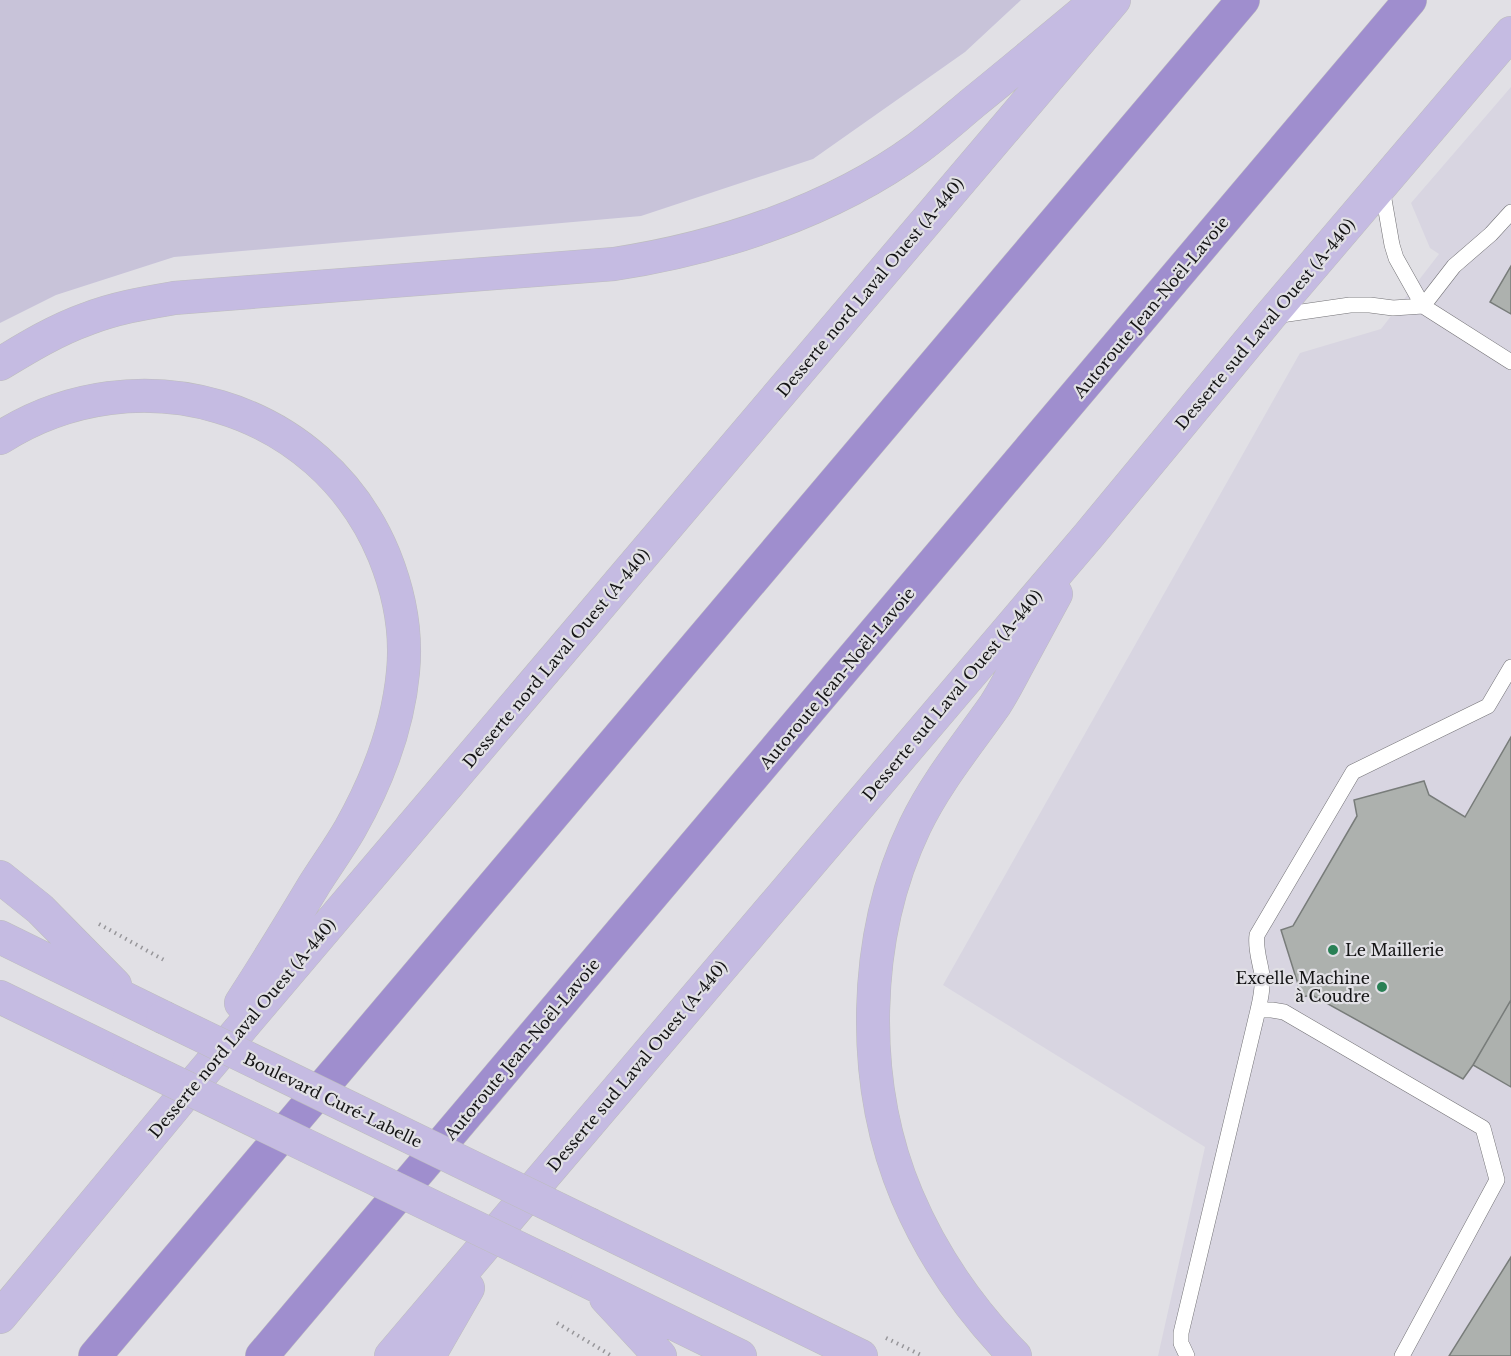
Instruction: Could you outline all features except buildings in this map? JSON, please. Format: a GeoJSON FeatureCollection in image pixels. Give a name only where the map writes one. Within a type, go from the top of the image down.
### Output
{"type":"FeatureCollection","features":[{"type":"Feature","properties":{"kind":"highway"},"geometry":{"type":"LineString","coordinates":[[95,1356],[1243,0]]}},
{"type":"Feature","properties":{"kind":"highway","name":"Autoroute Jean-Noël-Lavoie"},"geometry":{"type":"LineString","coordinates":[[262,1356],[1410,0]]}},
{"type":"Feature","properties":{"kind":"main road"},"geometry":{"type":"LineString","coordinates":[[0,364],[47,337],[89,318],[164,300],[614,264],[680,252],[743,234],[773,224],[836,196],[869,179],[918,148],[1098,0]]}},
{"type":"Feature","properties":{"kind":"main road","name":"Desserte nord Laval Ouest (A-440)"},"geometry":{"type":"LineString","coordinates":[[0,1317],[185,1094],[1114,0]]}},
{"type":"Feature","properties":{"kind":"main road","name":"Desserte sud Laval Ouest (A-440)"},"geometry":{"type":"LineString","coordinates":[[391,1356],[1089,535],[1270,316],[1511,33]]}},
{"type":"Feature","properties":{"kind":"main road"},"geometry":{"type":"LineString","coordinates":[[0,438],[28,422],[69,407],[98,400],[153,396],[197,400],[222,407],[281,434],[307,451],[339,483],[375,534],[397,592],[405,649],[401,688],[394,720],[378,769],[349,830],[185,1094]]}},
{"type":"Feature","properties":{"kind":"main road"},"geometry":{"type":"LineString","coordinates":[[1015,1356],[955,1283],[928,1240],[907,1197],[892,1155],[878,1084],[874,1040],[875,985],[886,910],[898,866],[917,821],[941,779],[997,703],[1089,535]]}},
{"type":"Feature","properties":{"kind":"main road"},"geometry":{"type":"LineString","coordinates":[[0,877],[40,909],[130,1001]]}},
{"type":"Feature","properties":{"kind":"main road","name":"Boulevard Curé-Labelle"},"geometry":{"type":"LineString","coordinates":[[0,937],[861,1356]]}},
{"type":"Feature","properties":{"kind":"main road"},"geometry":{"type":"LineString","coordinates":[[0,997],[740,1356]]}},
{"type":"Feature","properties":{"kind":"main road"},"geometry":{"type":"LineString","coordinates":[[429,1356],[509,1216]]}},
{"type":"Feature","properties":{"kind":"main road"},"geometry":{"type":"LineString","coordinates":[[593,1284],[660,1356]]}},
{"type":"Feature","properties":{"kind":"lane"},"geometry":{"type":"LineString","coordinates":[[1381,186],[1396,258],[1423,306],[1511,362]]}},
{"type":"Feature","properties":{"kind":"lane"},"geometry":{"type":"LineString","coordinates":[[1270,316],[1350,305],[1393,308],[1423,306],[1454,266],[1491,234],[1511,212]]}},
{"type":"Feature","properties":{"kind":"lane"},"geometry":{"type":"LineString","coordinates":[[1187,1356],[1181,1343],[1181,1333],[1263,988],[1256,944],[1257,935],[1353,772],[1488,706],[1511,667]]}},
{"type":"Feature","properties":{"kind":"lane"},"geometry":{"type":"LineString","coordinates":[[1258,1010],[1284,1012],[1484,1128],[1497,1180],[1402,1356]]}},
{"type":"Feature","properties":{"kind":"path"},"geometry":{"type":"LineString","coordinates":[[95,922],[164,960]]}},
{"type":"Feature","properties":{"kind":"path"},"geometry":{"type":"LineString","coordinates":[[557,1323],[612,1356]]}},
{"type":"Feature","properties":{"kind":"shaded area"},"geometry":{"type":"Polygon","coordinates":[[[0,0],[1021,0],[965,52],[813,159],[641,216],[174,257],[56,295],[0,323],[0,0]]]}},
{"type":"Feature","properties":{"kind":"shaded area"},"geometry":{"type":"Polygon","coordinates":[[[1511,87],[1511,1356],[1158,1356],[1205,1147],[943,985],[1300,353],[1381,329],[1439,254],[1430,248],[1411,203],[1511,87]]]}},
{"type":"Feature","properties":{"kind":"place","name":"Le Maillerie"},"geometry":{"type":"Point","coordinates":[1333,950]}},
{"type":"Feature","properties":{"kind":"place","name":"Excelle Machine à Coudre"},"geometry":{"type":"Point","coordinates":[1382,987]}}]}
